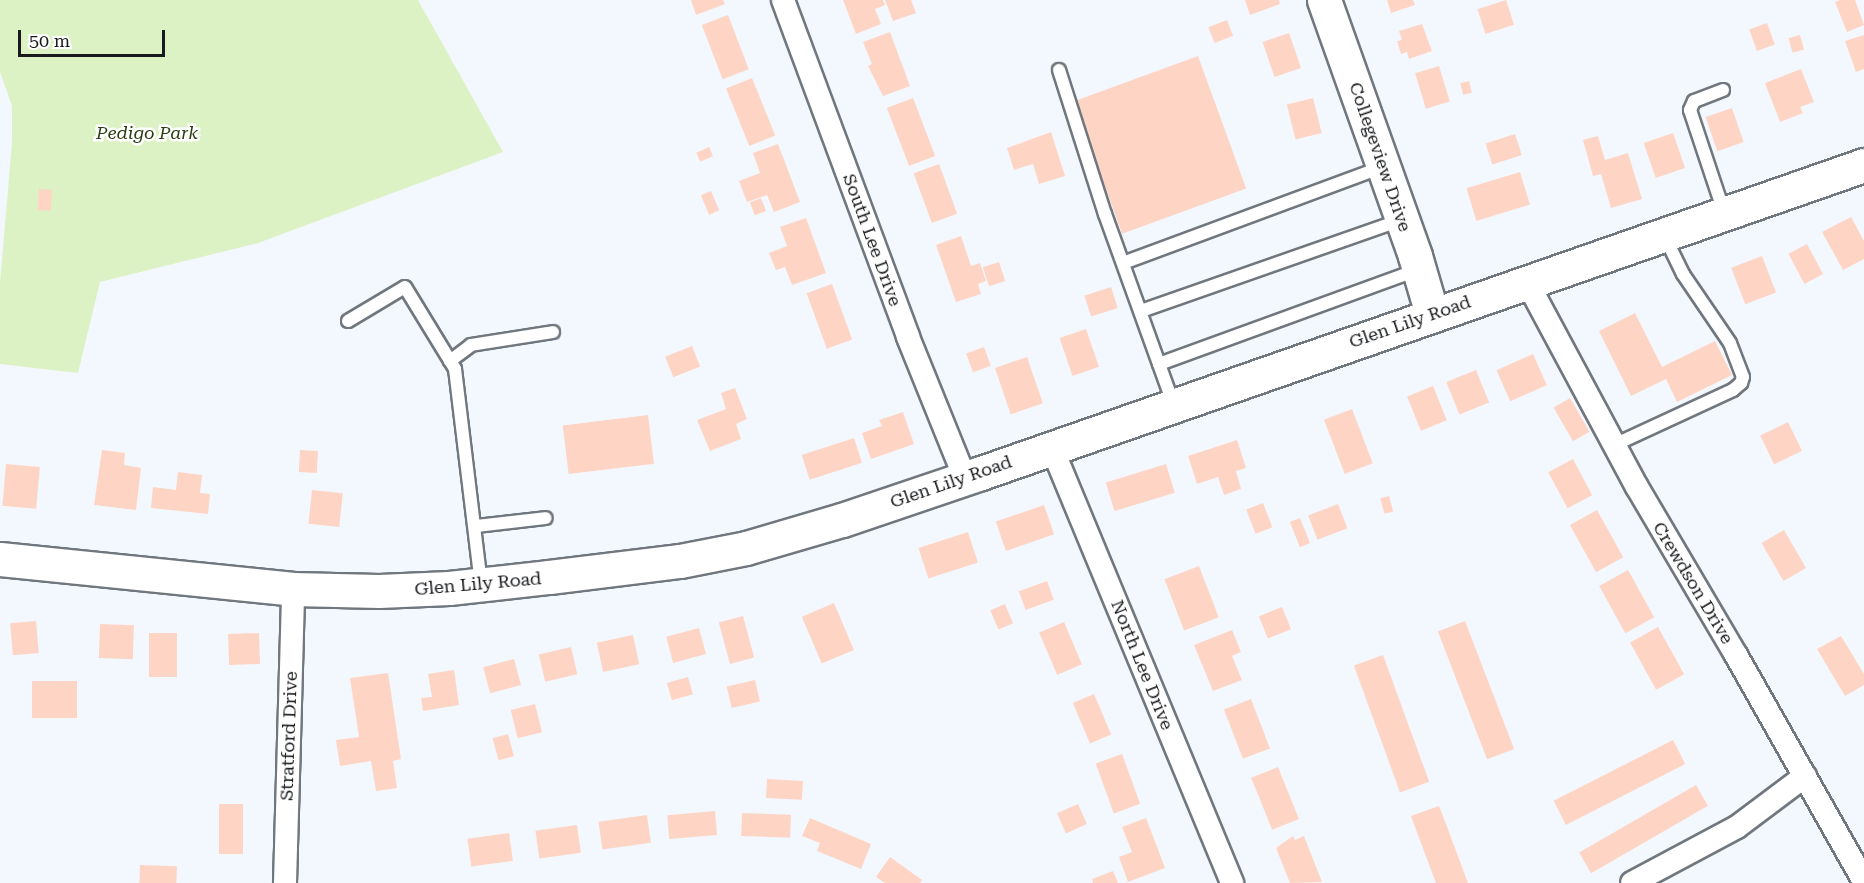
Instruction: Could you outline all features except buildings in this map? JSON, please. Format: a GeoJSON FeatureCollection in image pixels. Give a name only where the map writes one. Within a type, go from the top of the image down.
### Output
{"type":"FeatureCollection","features":[{"type":"Feature","properties":{"kind":"street","name":"South Lee Drive"},"geometry":{"type":"LineString","coordinates":[[783,0],[908,336],[965,478]]}},
{"type":"Feature","properties":{"kind":"street","name":"Collegeview Drive"},"geometry":{"type":"LineString","coordinates":[[1324,0],[1402,220],[1432,315]]}},
{"type":"Feature","properties":{"kind":"street","name":"Glen Lily Road"},"geometry":{"type":"LineString","coordinates":[[0,559],[293,589],[379,591],[481,585],[680,561],[746,548],[842,520],[965,478],[1864,165]]}},
{"type":"Feature","properties":{"kind":"street","name":"Crewdson Drive"},"geometry":{"type":"LineString","coordinates":[[1527,282],[1614,445],[1864,881]]}},
{"type":"Feature","properties":{"kind":"street","name":"North Lee Drive"},"geometry":{"type":"LineString","coordinates":[[1052,448],[1232,883]]}},
{"type":"Feature","properties":{"kind":"street","name":"Stratford Drive"},"geometry":{"type":"LineString","coordinates":[[285,883],[293,589]]}},
{"type":"Feature","properties":{"kind":"street"},"geometry":{"type":"LineString","coordinates":[[1632,883],[1737,827],[1805,776]]}},
{"type":"Feature","properties":{"kind":"lane"},"geometry":{"type":"LineString","coordinates":[[1059,70],[1173,405]]}},
{"type":"Feature","properties":{"kind":"lane"},"geometry":{"type":"LineString","coordinates":[[1723,90],[1694,101],[1690,110],[1724,213]]}},
{"type":"Feature","properties":{"kind":"lane"},"geometry":{"type":"LineString","coordinates":[[1123,263],[1383,166]]}},
{"type":"Feature","properties":{"kind":"lane"},"geometry":{"type":"LineString","coordinates":[[1141,311],[1402,220]]}},
{"type":"Feature","properties":{"kind":"lane"},"geometry":{"type":"LineString","coordinates":[[1614,445],[1733,390],[1741,383],[1743,377],[1730,343],[1683,273],[1664,234]]}},
{"type":"Feature","properties":{"kind":"lane"},"geometry":{"type":"LineString","coordinates":[[1159,364],[1418,270]]}},
{"type":"Feature","properties":{"kind":"lane"},"geometry":{"type":"LineString","coordinates":[[348,321],[405,287],[455,369],[476,526],[481,585]]}},
{"type":"Feature","properties":{"kind":"lane"},"geometry":{"type":"LineString","coordinates":[[450,361],[471,345],[553,332]]}},
{"type":"Feature","properties":{"kind":"lane"},"geometry":{"type":"LineString","coordinates":[[476,526],[546,518]]}},
{"type":"Feature","properties":{"kind":"green space","name":"Pedigo Park"},"geometry":{"type":"Polygon","coordinates":[[[0,0],[418,0],[503,152],[258,243],[100,282],[78,373],[0,364],[0,283],[12,142],[12,106],[0,72],[0,0]]]}}]}
